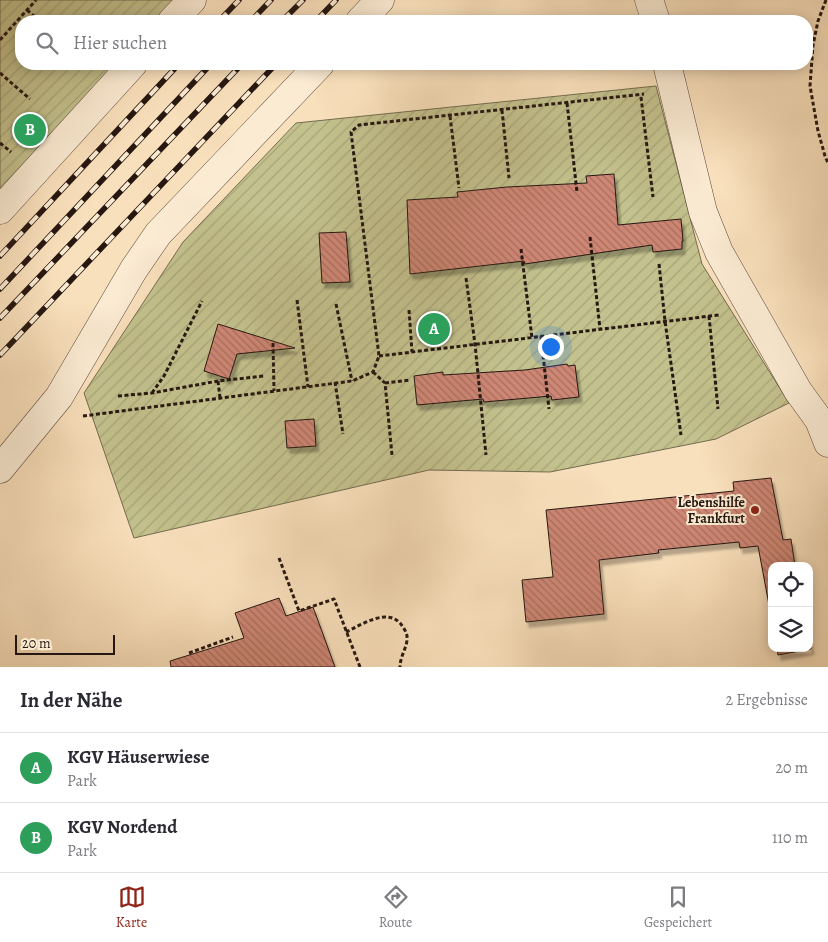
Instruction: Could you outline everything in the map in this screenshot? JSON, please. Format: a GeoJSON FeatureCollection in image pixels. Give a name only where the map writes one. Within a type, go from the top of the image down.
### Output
{"type":"FeatureCollection","features":[{"type":"Feature","properties":{"kind":"lane"},"geometry":{"type":"LineString","coordinates":[[178,15],[192,0]]}},
{"type":"Feature","properties":{"kind":"lane"},"geometry":{"type":"LineString","coordinates":[[366,15],[380,0]]}},
{"type":"Feature","properties":{"kind":"lane"},"geometry":{"type":"LineString","coordinates":[[649,0],[654,15]]}},
{"type":"Feature","properties":{"kind":"lane"},"geometry":{"type":"LineString","coordinates":[[0,210],[128,70]]}},
{"type":"Feature","properties":{"kind":"lane"},"geometry":{"type":"LineString","coordinates":[[0,468],[59,397],[134,269],[158,234],[314,70]]}},
{"type":"Feature","properties":{"kind":"lane"},"geometry":{"type":"LineString","coordinates":[[668,70],[703,212],[719,252],[798,391],[818,420],[828,443]]}},
{"type":"Feature","properties":{"kind":"path"},"geometry":{"type":"LineString","coordinates":[[22,15],[36,0]]}},
{"type":"Feature","properties":{"kind":"path"},"geometry":{"type":"LineString","coordinates":[[813,45],[818,21],[826,0]]}},
{"type":"Feature","properties":{"kind":"path"},"geometry":{"type":"LineString","coordinates":[[27,10],[33,15]]}},
{"type":"Feature","properties":{"kind":"path"},"geometry":{"type":"LineString","coordinates":[[0,40],[15,23]]}},
{"type":"Feature","properties":{"kind":"path"},"geometry":{"type":"LineString","coordinates":[[811,70],[810,86],[818,131],[824,156],[828,163]]}},
{"type":"Feature","properties":{"kind":"path"},"geometry":{"type":"LineString","coordinates":[[0,73],[30,99]]}},
{"type":"Feature","properties":{"kind":"path"},"geometry":{"type":"LineString","coordinates":[[640,94],[653,197]]}},
{"type":"Feature","properties":{"kind":"path"},"geometry":{"type":"LineString","coordinates":[[75,418],[352,381],[372,372],[379,356],[351,132],[359,125],[647,94]]}},
{"type":"Feature","properties":{"kind":"path"},"geometry":{"type":"LineString","coordinates":[[567,102],[577,192]]}},
{"type":"Feature","properties":{"kind":"path"},"geometry":{"type":"LineString","coordinates":[[502,110],[509,178]]}},
{"type":"Feature","properties":{"kind":"path"},"geometry":{"type":"LineString","coordinates":[[450,116],[459,188]]}},
{"type":"Feature","properties":{"kind":"path"},"geometry":{"type":"LineString","coordinates":[[0,143],[15,156]]}},
{"type":"Feature","properties":{"kind":"path"},"geometry":{"type":"LineString","coordinates":[[590,237],[600,329]]}},
{"type":"Feature","properties":{"kind":"path"},"geometry":{"type":"LineString","coordinates":[[521,250],[532,338]]}},
{"type":"Feature","properties":{"kind":"path"},"geometry":{"type":"LineString","coordinates":[[659,264],[681,435]]}},
{"type":"Feature","properties":{"kind":"path"},"geometry":{"type":"LineString","coordinates":[[466,278],[475,344],[486,455]]}},
{"type":"Feature","properties":{"kind":"path"},"geometry":{"type":"LineString","coordinates":[[297,300],[308,386]]}},
{"type":"Feature","properties":{"kind":"path"},"geometry":{"type":"LineString","coordinates":[[152,393],[164,376],[202,301]]}},
{"type":"Feature","properties":{"kind":"path"},"geometry":{"type":"LineString","coordinates":[[336,304],[352,381]]}},
{"type":"Feature","properties":{"kind":"path"},"geometry":{"type":"LineString","coordinates":[[409,310],[412,352]]}},
{"type":"Feature","properties":{"kind":"path"},"geometry":{"type":"LineString","coordinates":[[379,356],[752,311]]}},
{"type":"Feature","properties":{"kind":"path"},"geometry":{"type":"LineString","coordinates":[[709,316],[718,409]]}},
{"type":"Feature","properties":{"kind":"path"},"geometry":{"type":"LineString","coordinates":[[541,336],[549,409]]}},
{"type":"Feature","properties":{"kind":"path"},"geometry":{"type":"LineString","coordinates":[[273,343],[274,391]]}},
{"type":"Feature","properties":{"kind":"path"},"geometry":{"type":"LineString","coordinates":[[372,372],[385,383],[392,455]]}},
{"type":"Feature","properties":{"kind":"path"},"geometry":{"type":"LineString","coordinates":[[118,396],[152,393],[218,381],[264,376]]}},
{"type":"Feature","properties":{"kind":"path"},"geometry":{"type":"LineString","coordinates":[[385,383],[410,380]]}},
{"type":"Feature","properties":{"kind":"path"},"geometry":{"type":"LineString","coordinates":[[218,381],[220,398]]}},
{"type":"Feature","properties":{"kind":"path"},"geometry":{"type":"LineString","coordinates":[[335,382],[343,434]]}},
{"type":"Feature","properties":{"kind":"path"},"geometry":{"type":"LineString","coordinates":[[280,558],[299,611],[334,599],[360,667]]}},
{"type":"Feature","properties":{"kind":"path"},"geometry":{"type":"LineString","coordinates":[[346,632],[368,621],[384,617],[396,619],[404,628],[407,637],[400,659],[400,667]]}},
{"type":"Feature","properties":{"kind":"path"},"geometry":{"type":"LineString","coordinates":[[189,653],[233,637]]}},
{"type":"Feature","properties":{"kind":"shaded area"},"geometry":{"type":"Polygon","coordinates":[[[0,0],[179,0],[165,15],[15,15],[15,70],[116,70],[0,196],[0,0]]]}},
{"type":"Feature","properties":{"kind":"shaded area"},"geometry":{"type":"Polygon","coordinates":[[[656,86],[702,264],[789,403],[716,439],[550,472],[429,470],[134,538],[84,393],[183,242],[296,123],[656,86]]]}},
{"type":"Feature","properties":{"kind":"building"},"geometry":{"type":"Polygon","coordinates":[[[614,174],[618,225],[681,219],[682,249],[653,252],[652,245],[525,264],[524,261],[410,274],[407,200],[458,197],[457,192],[507,187],[587,183],[586,176],[614,174]]]}},
{"type":"Feature","properties":{"kind":"building"},"geometry":{"type":"Polygon","coordinates":[[[346,232],[350,282],[322,283],[319,233],[346,232]]]}},
{"type":"Feature","properties":{"kind":"building"},"geometry":{"type":"Polygon","coordinates":[[[218,324],[295,348],[237,354],[229,379],[204,371],[218,324]]]}},
{"type":"Feature","properties":{"kind":"building"},"geometry":{"type":"Polygon","coordinates":[[[567,364],[568,366],[575,365],[579,397],[552,400],[551,396],[484,402],[483,399],[417,405],[414,376],[443,372],[443,375],[525,370],[567,364]]]}},
{"type":"Feature","properties":{"kind":"building"},"geometry":{"type":"Polygon","coordinates":[[[314,419],[316,446],[287,448],[285,421],[314,419]]]}},
{"type":"Feature","properties":{"kind":"building"},"geometry":{"type":"Polygon","coordinates":[[[771,478],[783,540],[791,539],[794,562],[768,562],[768,600],[758,546],[740,548],[739,542],[658,550],[659,553],[599,560],[604,614],[526,622],[522,580],[553,577],[546,510],[734,491],[733,482],[771,478]]]}},
{"type":"Feature","properties":{"kind":"building"},"geometry":{"type":"Polygon","coordinates":[[[279,598],[286,616],[313,607],[335,667],[171,667],[170,661],[244,638],[235,613],[279,598]]]}},
{"type":"Feature","properties":{"kind":"building"},"geometry":{"type":"Polygon","coordinates":[[[778,652],[794,652],[778,655],[778,652]]]}},
{"type":"Feature","properties":{"kind":"railway"},"geometry":{"type":"LineString","coordinates":[[225,15],[239,0]]}},
{"type":"Feature","properties":{"kind":"railway"},"geometry":{"type":"LineString","coordinates":[[257,15],[271,0]]}},
{"type":"Feature","properties":{"kind":"railway"},"geometry":{"type":"LineString","coordinates":[[288,15],[303,0]]}},
{"type":"Feature","properties":{"kind":"railway"},"geometry":{"type":"LineString","coordinates":[[322,15],[336,0]]}},
{"type":"Feature","properties":{"kind":"railway"},"geometry":{"type":"LineString","coordinates":[[0,256],[173,70]]}},
{"type":"Feature","properties":{"kind":"railway"},"geometry":{"type":"LineString","coordinates":[[0,289],[205,70]]}},
{"type":"Feature","properties":{"kind":"railway"},"geometry":{"type":"LineString","coordinates":[[0,318],[236,70]]}},
{"type":"Feature","properties":{"kind":"railway"},"geometry":{"type":"LineString","coordinates":[[0,355],[270,70]]}},
{"type":"Feature","properties":{"kind":"place","name":"KGV Nordend"},"geometry":{"type":"Point","coordinates":[30,130]}},
{"type":"Feature","properties":{"kind":"place","name":"KGV Häuserwiese"},"geometry":{"type":"Point","coordinates":[434,329]}},
{"type":"Feature","properties":{"kind":"place","name":"Lebenshilfe Frankfurt"},"geometry":{"type":"Point","coordinates":[755,510]}}]}
